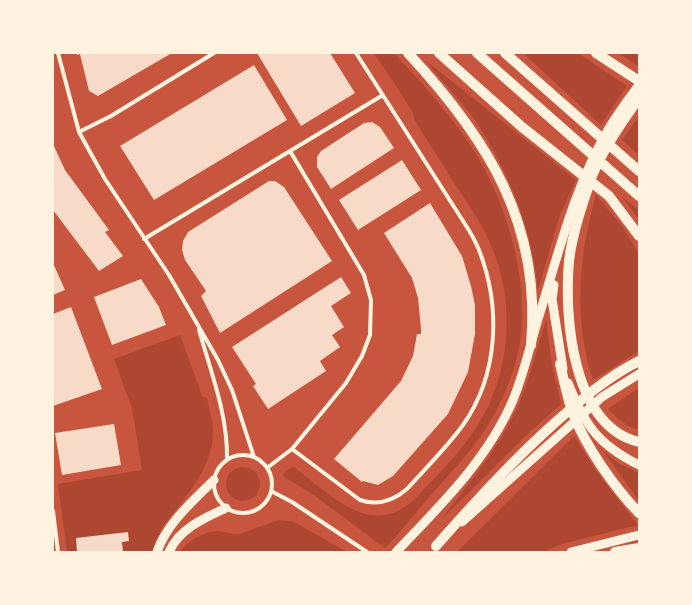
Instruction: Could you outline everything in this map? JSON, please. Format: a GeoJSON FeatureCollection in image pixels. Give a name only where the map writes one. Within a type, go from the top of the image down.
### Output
{"type":"FeatureCollection","features":[{"type":"Feature","properties":{"kind":"highway"},"geometry":{"type":"LineString","coordinates":[[408,53],[471,127],[490,158],[503,185],[522,237],[528,265],[532,306],[531,345]]}},
{"type":"Feature","properties":{"kind":"highway"},"geometry":{"type":"LineString","coordinates":[[439,53],[522,127],[609,196],[639,236]]}},
{"type":"Feature","properties":{"kind":"highway"},"geometry":{"type":"LineString","coordinates":[[477,53],[639,196]]}},
{"type":"Feature","properties":{"kind":"highway"},"geometry":{"type":"LineString","coordinates":[[505,53],[639,170]]}},
{"type":"Feature","properties":{"kind":"highway"},"geometry":{"type":"LineString","coordinates":[[596,53],[639,81]]}},
{"type":"Feature","properties":{"kind":"highway"},"geometry":{"type":"LineString","coordinates":[[639,98],[615,135],[593,175],[580,216],[569,260],[568,282],[572,340],[581,382],[592,408],[613,430],[628,440],[639,442]]}},
{"type":"Feature","properties":{"kind":"highway"},"geometry":{"type":"LineString","coordinates":[[433,549],[485,490],[539,437],[588,394],[639,361]]}},
{"type":"Feature","properties":{"kind":"highway"},"geometry":{"type":"LineString","coordinates":[[560,364],[567,394],[577,424],[604,468],[639,513]]}},
{"type":"Feature","properties":{"kind":"highway"},"geometry":{"type":"LineString","coordinates":[[615,552],[639,548]]}},
{"type":"Feature","properties":{"kind":"main road"},"geometry":{"type":"LineString","coordinates":[[403,552],[487,447],[502,423],[523,372],[557,262],[569,217],[584,178],[608,130],[639,85]]}},
{"type":"Feature","properties":{"kind":"main road"},"geometry":{"type":"LineString","coordinates":[[557,262],[552,298],[560,364],[580,412],[597,437],[622,456],[639,465]]}},
{"type":"Feature","properties":{"kind":"main road"},"geometry":{"type":"LineString","coordinates":[[433,549],[602,397],[639,374]]}},
{"type":"Feature","properties":{"kind":"main road"},"geometry":{"type":"LineString","coordinates":[[157,552],[165,534],[184,511],[214,480]]}},
{"type":"Feature","properties":{"kind":"main road"},"geometry":{"type":"LineString","coordinates":[[169,552],[180,535],[196,523],[226,508]]}},
{"type":"Feature","properties":{"kind":"main road"},"geometry":{"type":"LineString","coordinates":[[396,552],[435,512]]}},
{"type":"Feature","properties":{"kind":"main road"},"geometry":{"type":"LineString","coordinates":[[571,552],[639,535]]}},
{"type":"Feature","properties":{"kind":"street"},"geometry":{"type":"LineString","coordinates":[[58,53],[79,132],[105,179],[169,275],[218,360],[232,390],[254,457],[267,468],[271,479],[271,492],[268,499],[256,510],[241,513],[226,508],[216,496],[214,480],[218,468],[227,459],[240,455],[254,457]]}},
{"type":"Feature","properties":{"kind":"street"},"geometry":{"type":"LineString","coordinates":[[79,132],[111,116],[214,53]]}},
{"type":"Feature","properties":{"kind":"street"},"geometry":{"type":"LineString","coordinates":[[292,449],[360,500],[380,503],[392,499],[407,489],[463,424],[481,392],[486,378],[494,335],[493,309],[489,282],[478,248],[463,221],[356,53]]}},
{"type":"Feature","properties":{"kind":"street"},"geometry":{"type":"LineString","coordinates":[[144,239],[383,95]]}},
{"type":"Feature","properties":{"kind":"street"},"geometry":{"type":"LineString","coordinates":[[267,468],[292,449],[346,383],[362,356],[370,335],[372,313],[364,275],[290,151]]}},
{"type":"Feature","properties":{"kind":"street"},"geometry":{"type":"LineString","coordinates":[[197,324],[217,392],[226,439],[227,459]]}},
{"type":"Feature","properties":{"kind":"street"},"geometry":{"type":"LineString","coordinates":[[271,492],[292,502],[367,552]]}},
{"type":"Feature","properties":{"kind":"street"},"geometry":{"type":"LineString","coordinates":[[53,511],[58,552]]}},
{"type":"Feature","properties":{"kind":"shaded area"},"geometry":{"type":"Polygon","coordinates":[[[373,53],[394,53],[455,123],[473,149],[496,192],[505,217],[513,242],[522,293],[522,318],[518,352],[513,371],[492,418],[479,439],[424,502],[397,536],[385,548],[315,496],[283,476],[286,470],[294,467],[322,490],[352,509],[368,514],[384,515],[400,510],[416,498],[454,457],[468,440],[486,410],[496,388],[502,364],[506,339],[507,314],[499,266],[482,227],[474,212],[414,119],[413,113],[373,53]]]}},
{"type":"Feature","properties":{"kind":"shaded area"},"geometry":{"type":"Polygon","coordinates":[[[523,53],[578,53],[627,86],[601,125],[523,53]]]}},
{"type":"Feature","properties":{"kind":"shaded area"},"geometry":{"type":"Polygon","coordinates":[[[618,53],[639,53],[639,67],[618,53]]]}},
{"type":"Feature","properties":{"kind":"shaded area"},"geometry":{"type":"Polygon","coordinates":[[[425,60],[576,180],[560,215],[538,290],[535,267],[524,221],[497,156],[472,116],[425,60]]]}},
{"type":"Feature","properties":{"kind":"shaded area"},"geometry":{"type":"Polygon","coordinates":[[[639,116],[639,155],[622,140],[639,116]]]}},
{"type":"Feature","properties":{"kind":"shaded area"},"geometry":{"type":"Polygon","coordinates":[[[596,195],[622,226],[639,254],[639,351],[593,380],[583,334],[581,287],[582,264],[590,217],[596,195]]]}},
{"type":"Feature","properties":{"kind":"shaded area"},"geometry":{"type":"Polygon","coordinates":[[[622,197],[639,210],[639,220],[622,197]]]}},
{"type":"Feature","properties":{"kind":"shaded area"},"geometry":{"type":"Polygon","coordinates":[[[546,320],[552,365],[561,404],[532,430],[441,520],[493,450],[511,420],[527,383],[546,320]]]}},
{"type":"Feature","properties":{"kind":"shaded area"},"geometry":{"type":"Polygon","coordinates":[[[180,335],[202,396],[207,398],[212,423],[213,431],[210,453],[201,473],[161,530],[152,552],[67,552],[58,484],[142,470],[132,408],[114,359],[180,335]]]}},
{"type":"Feature","properties":{"kind":"shaded area"},"geometry":{"type":"Polygon","coordinates":[[[639,388],[639,430],[622,422],[608,409],[639,388]]]}},
{"type":"Feature","properties":{"kind":"shaded area"},"geometry":{"type":"Polygon","coordinates":[[[574,436],[597,472],[638,525],[566,543],[541,552],[457,552],[574,436]]]}},
{"type":"Feature","properties":{"kind":"shaded area"},"geometry":{"type":"Polygon","coordinates":[[[603,451],[618,463],[639,473],[639,501],[603,451]]]}},
{"type":"Feature","properties":{"kind":"shaded area"},"geometry":{"type":"Polygon","coordinates":[[[243,467],[249,468],[255,472],[259,478],[259,490],[255,496],[249,500],[243,501],[237,500],[231,496],[227,490],[226,484],[227,478],[231,472],[237,468],[243,467]]]}},
{"type":"Feature","properties":{"kind":"shaded area"},"geometry":{"type":"Polygon","coordinates":[[[279,520],[294,522],[347,552],[179,552],[191,541],[206,533],[217,531],[239,534],[279,520]]]}},
{"type":"Feature","properties":{"kind":"building"},"geometry":{"type":"Polygon","coordinates":[[[77,53],[172,53],[98,96],[89,91],[80,54],[77,55],[77,53]]]}},
{"type":"Feature","properties":{"kind":"building"},"geometry":{"type":"Polygon","coordinates":[[[257,53],[330,53],[355,93],[301,126],[257,53]]]}},
{"type":"Feature","properties":{"kind":"building"},"geometry":{"type":"Polygon","coordinates":[[[254,65],[287,120],[154,200],[120,146],[254,65]]]}},
{"type":"Feature","properties":{"kind":"building"},"geometry":{"type":"Polygon","coordinates":[[[372,122],[380,127],[394,148],[331,189],[317,167],[317,157],[321,151],[364,123],[372,122]]]}},
{"type":"Feature","properties":{"kind":"building"},"geometry":{"type":"Polygon","coordinates":[[[53,144],[65,170],[109,230],[105,232],[123,256],[99,271],[53,210],[53,144]]]}},
{"type":"Feature","properties":{"kind":"building"},"geometry":{"type":"Polygon","coordinates":[[[402,160],[421,190],[358,230],[339,200],[402,160]]]}},
{"type":"Feature","properties":{"kind":"building"},"geometry":{"type":"Polygon","coordinates":[[[269,181],[275,181],[284,187],[332,261],[220,333],[201,296],[206,291],[185,260],[182,250],[183,241],[188,232],[269,181]]]}},
{"type":"Feature","properties":{"kind":"building"},"geometry":{"type":"Polygon","coordinates":[[[430,203],[462,256],[471,286],[475,305],[475,334],[468,372],[448,414],[393,476],[378,485],[362,482],[334,459],[401,381],[413,356],[417,334],[421,334],[418,298],[412,278],[384,233],[430,203]]]}},
{"type":"Feature","properties":{"kind":"building"},"geometry":{"type":"Polygon","coordinates":[[[53,263],[65,290],[53,295],[53,263]]]}},
{"type":"Feature","properties":{"kind":"building"},"geometry":{"type":"Polygon","coordinates":[[[341,277],[351,293],[331,306],[344,327],[332,335],[340,347],[320,361],[326,371],[268,409],[253,386],[256,384],[232,347],[341,277]]]}},
{"type":"Feature","properties":{"kind":"building"},"geometry":{"type":"Polygon","coordinates":[[[141,279],[159,307],[166,325],[112,345],[94,297],[141,279]]]}},
{"type":"Feature","properties":{"kind":"building"},"geometry":{"type":"Polygon","coordinates":[[[71,307],[102,389],[53,406],[53,314],[71,307]]]}},
{"type":"Feature","properties":{"kind":"building"},"geometry":{"type":"Polygon","coordinates":[[[114,424],[121,465],[62,475],[55,433],[114,424]]]}},
{"type":"Feature","properties":{"kind":"building"},"geometry":{"type":"Polygon","coordinates":[[[128,532],[129,541],[122,542],[123,552],[77,552],[76,538],[128,532]]]}}]}
